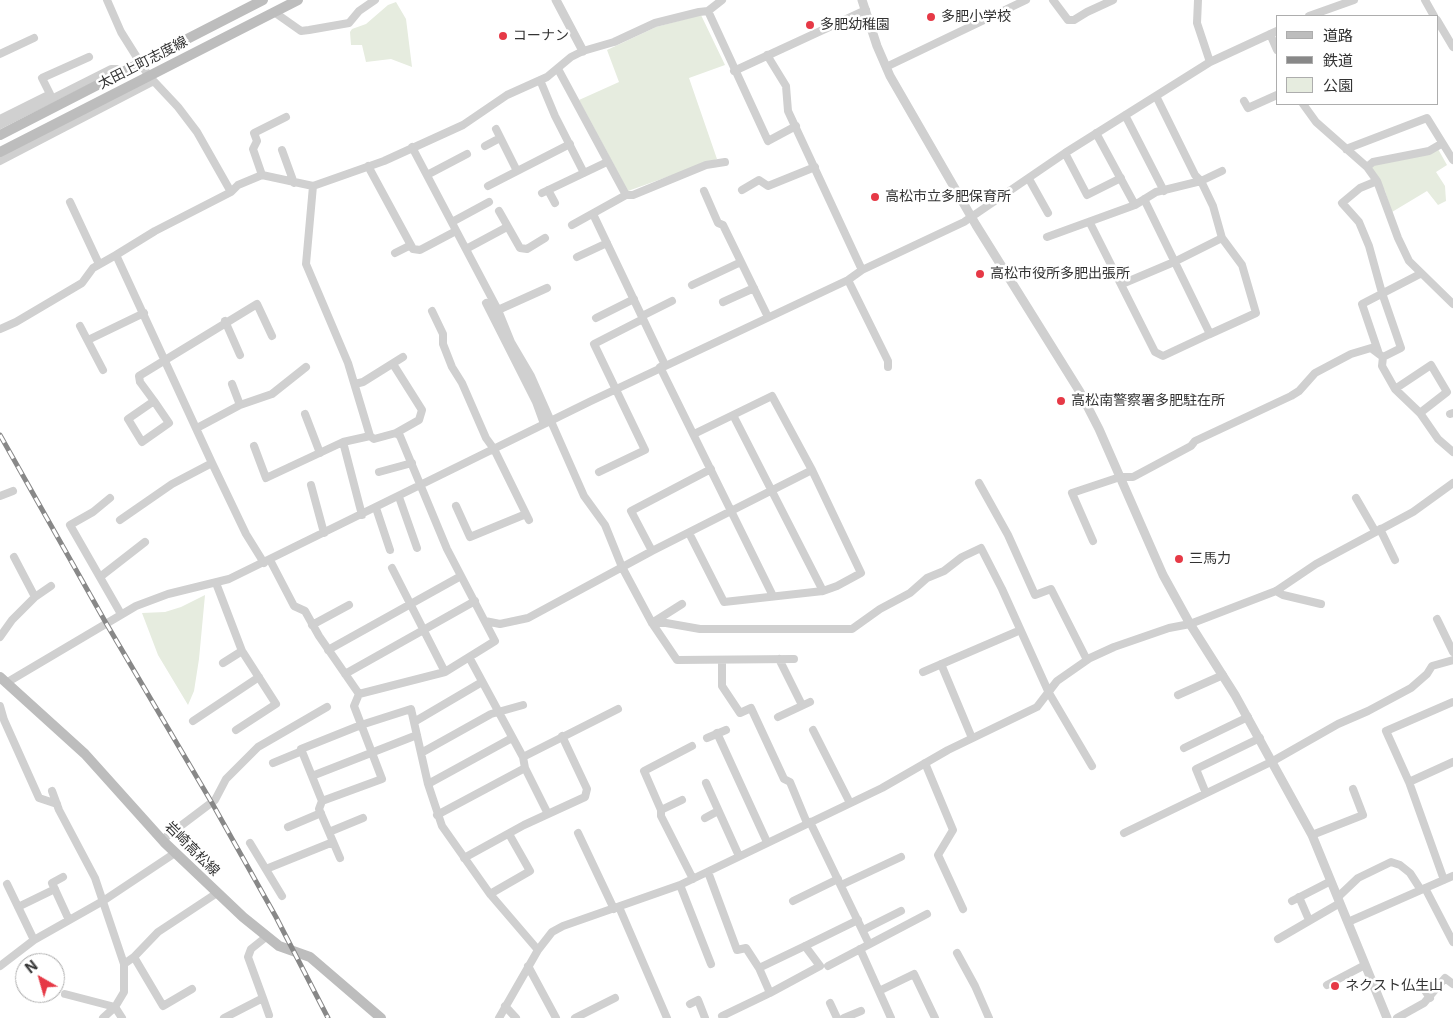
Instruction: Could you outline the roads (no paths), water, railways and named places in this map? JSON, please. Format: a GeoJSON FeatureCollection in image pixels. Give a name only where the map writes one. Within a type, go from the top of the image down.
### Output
{"type":"FeatureCollection","features":[{"type":"Feature","properties":{"kind":"main road","name":"太田上町志度線"},"geometry":{"type":"LineString","coordinates":[[0,135],[262,0]]}},
{"type":"Feature","properties":{"kind":"main road","name":"太田上町志度線"},"geometry":{"type":"LineString","coordinates":[[3,150],[150,79],[298,0]]}},
{"type":"Feature","properties":{"kind":"main road","name":"岩崎高松線"},"geometry":{"type":"LineString","coordinates":[[3,682],[91,760],[162,840],[266,937],[279,946],[310,956],[381,1018]]}},
{"type":"Feature","properties":{"kind":"street"},"geometry":{"type":"LineString","coordinates":[[107,0],[121,32],[150,79],[178,107],[197,132],[231,192]]}},
{"type":"Feature","properties":{"kind":"street"},"geometry":{"type":"LineString","coordinates":[[274,12],[301,31],[348,23],[359,11],[375,0]]}},
{"type":"Feature","properties":{"kind":"street"},"geometry":{"type":"LineString","coordinates":[[556,0],[583,50]]}},
{"type":"Feature","properties":{"kind":"street"},"geometry":{"type":"LineString","coordinates":[[0,329],[16,322],[82,282],[93,268],[99,264],[155,231],[231,192],[238,185],[262,175],[312,186],[368,166],[460,127],[507,95],[540,80],[558,69],[571,57],[583,50],[614,42],[655,24],[708,11],[722,0]]}},
{"type":"Feature","properties":{"kind":"street"},"geometry":{"type":"LineString","coordinates":[[862,0],[886,67],[972,217],[1080,392],[1100,430],[1163,575],[1190,624],[1248,717],[1312,835],[1387,1018]]}},
{"type":"Feature","properties":{"kind":"street"},"geometry":{"type":"LineString","coordinates":[[886,67],[1026,0]]}},
{"type":"Feature","properties":{"kind":"street"},"geometry":{"type":"LineString","coordinates":[[1053,0],[1068,20],[1074,20],[1086,12],[1113,0]]}},
{"type":"Feature","properties":{"kind":"street"},"geometry":{"type":"LineString","coordinates":[[1198,0],[1197,23],[1210,62]]}},
{"type":"Feature","properties":{"kind":"street"},"geometry":{"type":"LineString","coordinates":[[1315,15],[1332,12],[1354,0]]}},
{"type":"Feature","properties":{"kind":"street"},"geometry":{"type":"LineString","coordinates":[[1425,0],[1433,15]]}},
{"type":"Feature","properties":{"kind":"street"},"geometry":{"type":"LineString","coordinates":[[734,71],[866,10]]}},
{"type":"Feature","properties":{"kind":"street"},"geometry":{"type":"LineString","coordinates":[[708,11],[734,71],[768,141],[796,126]]}},
{"type":"Feature","properties":{"kind":"street"},"geometry":{"type":"LineString","coordinates":[[1438,22],[1453,47]]}},
{"type":"Feature","properties":{"kind":"street"},"geometry":{"type":"LineString","coordinates":[[3,682],[121,614],[168,594],[216,584],[267,561],[422,486],[547,422],[848,280],[862,270],[972,217],[1065,153],[1210,62],[1273,32],[1276,46]]}},
{"type":"Feature","properties":{"kind":"street"},"geometry":{"type":"LineString","coordinates":[[0,54],[34,38]]}},
{"type":"Feature","properties":{"kind":"street"},"geometry":{"type":"LineString","coordinates":[[767,55],[786,86],[788,111],[862,270]]}},
{"type":"Feature","properties":{"kind":"street"},"geometry":{"type":"LineString","coordinates":[[0,119],[50,94],[42,78],[89,57]]}},
{"type":"Feature","properties":{"kind":"street"},"geometry":{"type":"LineString","coordinates":[[0,125],[111,69],[117,69],[121,73]]}},
{"type":"Feature","properties":{"kind":"street"},"geometry":{"type":"LineString","coordinates":[[558,69],[626,195]]}},
{"type":"Feature","properties":{"kind":"street"},"geometry":{"type":"LineString","coordinates":[[0,161],[150,79]]}},
{"type":"Feature","properties":{"kind":"street"},"geometry":{"type":"LineString","coordinates":[[540,80],[584,172]]}},
{"type":"Feature","properties":{"kind":"street"},"geometry":{"type":"LineString","coordinates":[[1244,101],[1248,108],[1276,95]]}},
{"type":"Feature","properties":{"kind":"street"},"geometry":{"type":"LineString","coordinates":[[1090,223],[1156,352],[1163,356],[1256,313],[1242,265],[1222,238],[1213,206],[1201,181],[1195,175],[1156,96]]}},
{"type":"Feature","properties":{"kind":"street"},"geometry":{"type":"LineString","coordinates":[[1304,105],[1316,122],[1367,167],[1377,181],[1398,238],[1409,261],[1420,274],[1453,304]]}},
{"type":"Feature","properties":{"kind":"street"},"geometry":{"type":"LineString","coordinates":[[1125,115],[1164,191]]}},
{"type":"Feature","properties":{"kind":"street"},"geometry":{"type":"LineString","coordinates":[[262,175],[253,149],[257,141],[254,133],[286,117]]}},
{"type":"Feature","properties":{"kind":"street"},"geometry":{"type":"LineString","coordinates":[[1346,149],[1427,118],[1441,144],[1453,160]]}},
{"type":"Feature","properties":{"kind":"street"},"geometry":{"type":"LineString","coordinates":[[496,129],[517,171]]}},
{"type":"Feature","properties":{"kind":"street"},"geometry":{"type":"LineString","coordinates":[[1096,133],[1135,205]]}},
{"type":"Feature","properties":{"kind":"street"},"geometry":{"type":"LineString","coordinates":[[485,146],[500,138]]}},
{"type":"Feature","properties":{"kind":"street"},"geometry":{"type":"LineString","coordinates":[[488,186],[570,144]]}},
{"type":"Feature","properties":{"kind":"street"},"geometry":{"type":"LineString","coordinates":[[1367,167],[1373,162],[1430,151],[1441,144]]}},
{"type":"Feature","properties":{"kind":"street"},"geometry":{"type":"LineString","coordinates":[[412,147],[498,310],[511,342],[531,376],[547,422]]}},
{"type":"Feature","properties":{"kind":"street"},"geometry":{"type":"LineString","coordinates":[[282,150],[294,183]]}},
{"type":"Feature","properties":{"kind":"street"},"geometry":{"type":"LineString","coordinates":[[1065,153],[1087,195],[1121,178]]}},
{"type":"Feature","properties":{"kind":"street"},"geometry":{"type":"LineString","coordinates":[[427,175],[467,154]]}},
{"type":"Feature","properties":{"kind":"street"},"geometry":{"type":"LineString","coordinates":[[555,203],[545,192],[607,162]]}},
{"type":"Feature","properties":{"kind":"street"},"geometry":{"type":"LineString","coordinates":[[572,224],[626,195],[633,195],[706,165],[725,162]]}},
{"type":"Feature","properties":{"kind":"street"},"geometry":{"type":"LineString","coordinates":[[368,166],[413,249],[420,250],[456,232]]}},
{"type":"Feature","properties":{"kind":"street"},"geometry":{"type":"LineString","coordinates":[[742,190],[759,180],[768,186],[815,167]]}},
{"type":"Feature","properties":{"kind":"street"},"geometry":{"type":"LineString","coordinates":[[1047,237],[1090,223],[1135,205],[1156,192],[1201,181],[1222,171]]}},
{"type":"Feature","properties":{"kind":"street"},"geometry":{"type":"LineString","coordinates":[[1029,179],[1048,213]]}},
{"type":"Feature","properties":{"kind":"street"},"geometry":{"type":"LineString","coordinates":[[1092,541],[1072,493],[1120,477],[1133,476],[1191,446],[1195,441],[1291,396],[1299,391],[1315,373],[1351,354],[1371,348],[1380,354],[1401,348],[1359,222],[1342,203],[1360,188],[1377,181]]}},
{"type":"Feature","properties":{"kind":"street"},"geometry":{"type":"LineString","coordinates":[[312,186],[306,264],[355,384],[370,436]]}},
{"type":"Feature","properties":{"kind":"street"},"geometry":{"type":"LineString","coordinates":[[704,191],[718,222],[723,225],[768,317]]}},
{"type":"Feature","properties":{"kind":"street"},"geometry":{"type":"LineString","coordinates":[[1144,199],[1210,334]]}},
{"type":"Feature","properties":{"kind":"street"},"geometry":{"type":"LineString","coordinates":[[70,202],[99,264]]}},
{"type":"Feature","properties":{"kind":"street"},"geometry":{"type":"LineString","coordinates":[[452,222],[490,202]]}},
{"type":"Feature","properties":{"kind":"street"},"geometry":{"type":"LineString","coordinates":[[499,211],[520,248],[527,249],[545,238]]}},
{"type":"Feature","properties":{"kind":"street"},"geometry":{"type":"LineString","coordinates":[[593,214],[634,299],[694,434],[773,596]]}},
{"type":"Feature","properties":{"kind":"street"},"geometry":{"type":"LineString","coordinates":[[723,225],[732,221]]}},
{"type":"Feature","properties":{"kind":"street"},"geometry":{"type":"LineString","coordinates":[[466,249],[507,227]]}},
{"type":"Feature","properties":{"kind":"street"},"geometry":{"type":"LineString","coordinates":[[1122,284],[1174,262],[1222,238]]}},
{"type":"Feature","properties":{"kind":"street"},"geometry":{"type":"LineString","coordinates":[[577,257],[607,243]]}},
{"type":"Feature","properties":{"kind":"street"},"geometry":{"type":"LineString","coordinates":[[395,253],[410,245]]}},
{"type":"Feature","properties":{"kind":"street"},"geometry":{"type":"LineString","coordinates":[[116,255],[246,534],[267,561],[294,606],[305,611],[328,650],[359,694]]}},
{"type":"Feature","properties":{"kind":"street"},"geometry":{"type":"LineString","coordinates":[[692,285],[741,262]]}},
{"type":"Feature","properties":{"kind":"street"},"geometry":{"type":"LineString","coordinates":[[1420,274],[1362,304],[1380,354],[1382,366],[1394,389],[1420,413],[1438,439],[1453,451]]}},
{"type":"Feature","properties":{"kind":"street"},"geometry":{"type":"LineString","coordinates":[[848,280],[888,361],[888,367]]}},
{"type":"Feature","properties":{"kind":"street"},"geometry":{"type":"LineString","coordinates":[[498,310],[547,288]]}},
{"type":"Feature","properties":{"kind":"street"},"geometry":{"type":"LineString","coordinates":[[723,302],[754,288]]}},
{"type":"Feature","properties":{"kind":"street"},"geometry":{"type":"LineString","coordinates":[[596,318],[634,299]]}},
{"type":"Feature","properties":{"kind":"street"},"geometry":{"type":"LineString","coordinates":[[599,472],[645,450],[594,344],[672,301]]}},
{"type":"Feature","properties":{"kind":"street"},"geometry":{"type":"LineString","coordinates":[[486,303],[584,496],[605,525],[622,567],[652,623],[677,660],[794,659]]}},
{"type":"Feature","properties":{"kind":"street"},"geometry":{"type":"LineString","coordinates":[[154,401],[128,419],[142,442],[169,423],[154,401],[140,382],[139,376],[257,304],[272,336]]}},
{"type":"Feature","properties":{"kind":"street"},"geometry":{"type":"LineString","coordinates":[[432,311],[443,334],[443,344],[452,367],[462,383],[486,438],[494,449],[527,517],[470,538],[456,506]]}},
{"type":"Feature","properties":{"kind":"street"},"geometry":{"type":"LineString","coordinates":[[88,340],[144,314]]}},
{"type":"Feature","properties":{"kind":"street"},"geometry":{"type":"LineString","coordinates":[[226,322],[240,354]]}},
{"type":"Feature","properties":{"kind":"street"},"geometry":{"type":"LineString","coordinates":[[80,326],[103,370]]}},
{"type":"Feature","properties":{"kind":"street"},"geometry":{"type":"LineString","coordinates":[[355,384],[363,382],[403,357]]}},
{"type":"Feature","properties":{"kind":"street"},"geometry":{"type":"LineString","coordinates":[[254,446],[266,478],[343,442],[370,436],[374,439],[396,433],[419,420],[422,410],[393,364]]}},
{"type":"Feature","properties":{"kind":"street"},"geometry":{"type":"LineString","coordinates":[[1394,389],[1430,365],[1447,392],[1420,413]]}},
{"type":"Feature","properties":{"kind":"street"},"geometry":{"type":"LineString","coordinates":[[197,428],[240,405],[272,394],[306,368]]}},
{"type":"Feature","properties":{"kind":"street"},"geometry":{"type":"LineString","coordinates":[[232,384],[240,405]]}},
{"type":"Feature","properties":{"kind":"street"},"geometry":{"type":"LineString","coordinates":[[689,533],[724,602],[823,591],[861,573],[812,470],[772,396],[694,434]]}},
{"type":"Feature","properties":{"kind":"street"},"geometry":{"type":"LineString","coordinates":[[305,414],[320,453]]}},
{"type":"Feature","properties":{"kind":"street"},"geometry":{"type":"LineString","coordinates":[[733,415],[823,591]]}},
{"type":"Feature","properties":{"kind":"street"},"geometry":{"type":"LineString","coordinates":[[359,694],[445,672],[495,641],[447,549],[412,463],[400,436],[396,433]]}},
{"type":"Feature","properties":{"kind":"street"},"geometry":{"type":"LineString","coordinates":[[343,442],[362,515]]}},
{"type":"Feature","properties":{"kind":"street"},"geometry":{"type":"LineString","coordinates":[[120,520],[172,484],[212,463]]}},
{"type":"Feature","properties":{"kind":"street"},"geometry":{"type":"LineString","coordinates":[[379,472],[412,463]]}},
{"type":"Feature","properties":{"kind":"street"},"geometry":{"type":"LineString","coordinates":[[652,551],[631,511],[711,469]]}},
{"type":"Feature","properties":{"kind":"street"},"geometry":{"type":"LineString","coordinates":[[486,621],[500,624],[528,618],[652,551],[812,470]]}},
{"type":"Feature","properties":{"kind":"street"},"geometry":{"type":"LineString","coordinates":[[979,483],[1008,536],[1034,596],[1051,589],[1087,660]]}},
{"type":"Feature","properties":{"kind":"street"},"geometry":{"type":"LineString","coordinates":[[499,1018],[528,966],[552,932],[563,926],[680,885],[850,803],[972,738],[1030,710],[1043,701],[1057,681],[1087,660],[1114,647],[1169,628],[1190,624],[1276,590],[1316,564],[1413,512],[1453,483]]}},
{"type":"Feature","properties":{"kind":"street"},"geometry":{"type":"LineString","coordinates":[[311,485],[324,533]]}},
{"type":"Feature","properties":{"kind":"street"},"geometry":{"type":"LineString","coordinates":[[0,496],[13,491]]}},
{"type":"Feature","properties":{"kind":"street"},"geometry":{"type":"LineString","coordinates":[[399,497],[418,548]]}},
{"type":"Feature","properties":{"kind":"street"},"geometry":{"type":"LineString","coordinates":[[110,498],[93,512],[70,526],[121,614]]}},
{"type":"Feature","properties":{"kind":"street"},"geometry":{"type":"LineString","coordinates":[[1356,498],[1378,530],[1395,560]]}},
{"type":"Feature","properties":{"kind":"street"},"geometry":{"type":"LineString","coordinates":[[376,508],[390,550]]}},
{"type":"Feature","properties":{"kind":"street"},"geometry":{"type":"LineString","coordinates":[[100,577],[145,542]]}},
{"type":"Feature","properties":{"kind":"street"},"geometry":{"type":"LineString","coordinates":[[652,623],[666,622],[700,629],[852,629],[880,609],[910,593],[927,578],[944,571],[962,557],[981,548],[1002,589],[1048,693],[1092,766]]}},
{"type":"Feature","properties":{"kind":"street"},"geometry":{"type":"LineString","coordinates":[[14,556],[34,597]]}},
{"type":"Feature","properties":{"kind":"street"},"geometry":{"type":"LineString","coordinates":[[392,568],[445,672]]}},
{"type":"Feature","properties":{"kind":"street"},"geometry":{"type":"LineString","coordinates":[[328,650],[461,576]]}},
{"type":"Feature","properties":{"kind":"street"},"geometry":{"type":"LineString","coordinates":[[216,584],[242,651],[276,704],[236,730]]}},
{"type":"Feature","properties":{"kind":"street"},"geometry":{"type":"LineString","coordinates":[[0,637],[12,620],[34,597],[51,586]]}},
{"type":"Feature","properties":{"kind":"street"},"geometry":{"type":"LineString","coordinates":[[1276,590],[1283,595],[1321,604]]}},
{"type":"Feature","properties":{"kind":"street"},"geometry":{"type":"LineString","coordinates":[[345,674],[475,601]]}},
{"type":"Feature","properties":{"kind":"street"},"geometry":{"type":"LineString","coordinates":[[652,623],[682,604]]}},
{"type":"Feature","properties":{"kind":"street"},"geometry":{"type":"LineString","coordinates":[[312,625],[349,605]]}},
{"type":"Feature","properties":{"kind":"street"},"geometry":{"type":"LineString","coordinates":[[1437,619],[1453,652]]}},
{"type":"Feature","properties":{"kind":"street"},"geometry":{"type":"LineString","coordinates":[[923,672],[1016,632]]}},
{"type":"Feature","properties":{"kind":"street"},"geometry":{"type":"LineString","coordinates":[[223,663],[242,651]]}},
{"type":"Feature","properties":{"kind":"street"},"geometry":{"type":"LineString","coordinates":[[469,658],[523,757],[525,768],[548,814]]}},
{"type":"Feature","properties":{"kind":"street"},"geometry":{"type":"LineString","coordinates":[[778,717],[806,703],[779,659]]}},
{"type":"Feature","properties":{"kind":"street"},"geometry":{"type":"LineString","coordinates":[[1124,833],[1205,792],[1273,761],[1338,724],[1411,688],[1427,674],[1432,666],[1453,660]]}},
{"type":"Feature","properties":{"kind":"street"},"geometry":{"type":"LineString","coordinates":[[722,661],[722,686],[740,713],[751,708],[784,779],[790,782],[870,944]]}},
{"type":"Feature","properties":{"kind":"street"},"geometry":{"type":"LineString","coordinates":[[941,664],[972,738]]}},
{"type":"Feature","properties":{"kind":"street"},"geometry":{"type":"LineString","coordinates":[[1178,695],[1223,675]]}},
{"type":"Feature","properties":{"kind":"street"},"geometry":{"type":"LineString","coordinates":[[193,721],[259,677]]}},
{"type":"Feature","properties":{"kind":"street"},"geometry":{"type":"LineString","coordinates":[[414,722],[482,682]]}},
{"type":"Feature","properties":{"kind":"street"},"geometry":{"type":"LineString","coordinates":[[322,801],[382,779],[354,706],[359,694]]}},
{"type":"Feature","properties":{"kind":"street"},"geometry":{"type":"LineString","coordinates":[[1444,880],[1409,782],[1386,731],[1453,702]]}},
{"type":"Feature","properties":{"kind":"street"},"geometry":{"type":"LineString","coordinates":[[421,753],[498,712],[523,704]]}},
{"type":"Feature","properties":{"kind":"street"},"geometry":{"type":"LineString","coordinates":[[0,706],[4,720],[39,798],[57,804]]}},
{"type":"Feature","properties":{"kind":"street"},"geometry":{"type":"LineString","coordinates":[[162,840],[215,800],[226,779],[258,747],[327,707]]}},
{"type":"Feature","properties":{"kind":"street"},"geometry":{"type":"LineString","coordinates":[[340,858],[320,813],[319,809],[322,801],[301,749],[361,725],[411,709],[437,815],[464,858],[490,894],[538,950]]}},
{"type":"Feature","properties":{"kind":"street"},"geometry":{"type":"LineString","coordinates":[[523,757],[618,709]]}},
{"type":"Feature","properties":{"kind":"street"},"geometry":{"type":"LineString","coordinates":[[1184,748],[1248,717]]}},
{"type":"Feature","properties":{"kind":"street"},"geometry":{"type":"LineString","coordinates":[[707,738],[726,730]]}},
{"type":"Feature","properties":{"kind":"street"},"geometry":{"type":"LineString","coordinates":[[813,730],[850,803]]}},
{"type":"Feature","properties":{"kind":"street"},"geometry":{"type":"LineString","coordinates":[[717,733],[767,842]]}},
{"type":"Feature","properties":{"kind":"street"},"geometry":{"type":"LineString","coordinates":[[312,776],[417,735]]}},
{"type":"Feature","properties":{"kind":"street"},"geometry":{"type":"LineString","coordinates":[[464,858],[585,797],[587,789],[562,736]]}},
{"type":"Feature","properties":{"kind":"street"},"geometry":{"type":"LineString","coordinates":[[428,784],[512,738]]}},
{"type":"Feature","properties":{"kind":"street"},"geometry":{"type":"LineString","coordinates":[[1205,792],[1196,769],[1260,738]]}},
{"type":"Feature","properties":{"kind":"street"},"geometry":{"type":"LineString","coordinates":[[692,746],[644,771],[662,810],[661,816],[693,879]]}},
{"type":"Feature","properties":{"kind":"street"},"geometry":{"type":"LineString","coordinates":[[273,763],[302,752]]}},
{"type":"Feature","properties":{"kind":"street"},"geometry":{"type":"LineString","coordinates":[[1409,782],[1453,762]]}},
{"type":"Feature","properties":{"kind":"street"},"geometry":{"type":"LineString","coordinates":[[925,763],[953,830],[938,856],[963,909]]}},
{"type":"Feature","properties":{"kind":"street"},"geometry":{"type":"LineString","coordinates":[[437,815],[525,768]]}},
{"type":"Feature","properties":{"kind":"street"},"geometry":{"type":"LineString","coordinates":[[706,783],[739,856]]}},
{"type":"Feature","properties":{"kind":"street"},"geometry":{"type":"LineString","coordinates":[[1312,835],[1363,815],[1353,789]]}},
{"type":"Feature","properties":{"kind":"street"},"geometry":{"type":"LineString","coordinates":[[52,791],[95,878],[124,964],[124,992],[115,1007],[103,1018]]}},
{"type":"Feature","properties":{"kind":"street"},"geometry":{"type":"LineString","coordinates":[[662,810],[682,800]]}},
{"type":"Feature","properties":{"kind":"street"},"geometry":{"type":"LineString","coordinates":[[705,818],[718,811]]}},
{"type":"Feature","properties":{"kind":"street"},"geometry":{"type":"LineString","coordinates":[[288,827],[320,813]]}},
{"type":"Feature","properties":{"kind":"street"},"geometry":{"type":"LineString","coordinates":[[329,832],[363,818]]}},
{"type":"Feature","properties":{"kind":"street"},"geometry":{"type":"LineString","coordinates":[[578,833],[616,908],[667,1018]]}},
{"type":"Feature","properties":{"kind":"street"},"geometry":{"type":"LineString","coordinates":[[490,894],[530,871],[509,834]]}},
{"type":"Feature","properties":{"kind":"street"},"geometry":{"type":"LineString","coordinates":[[266,869],[333,842]]}},
{"type":"Feature","properties":{"kind":"street"},"geometry":{"type":"LineString","coordinates":[[250,843],[282,896]]}},
{"type":"Feature","properties":{"kind":"street"},"geometry":{"type":"LineString","coordinates":[[0,966],[34,940],[103,901],[176,853]]}},
{"type":"Feature","properties":{"kind":"street"},"geometry":{"type":"LineString","coordinates":[[793,901],[901,857]]}},
{"type":"Feature","properties":{"kind":"street"},"geometry":{"type":"LineString","coordinates":[[1278,939],[1339,900],[1358,878],[1391,862],[1400,865],[1423,889],[1453,942]]}},
{"type":"Feature","properties":{"kind":"street"},"geometry":{"type":"LineString","coordinates":[[708,872],[737,950],[746,948],[759,968],[770,993]]}},
{"type":"Feature","properties":{"kind":"street"},"geometry":{"type":"LineString","coordinates":[[1348,922],[1453,876]]}},
{"type":"Feature","properties":{"kind":"street"},"geometry":{"type":"LineString","coordinates":[[63,877],[52,883],[69,920]]}},
{"type":"Feature","properties":{"kind":"street"},"geometry":{"type":"LineString","coordinates":[[1310,920],[1295,899],[1331,882]]}},
{"type":"Feature","properties":{"kind":"street"},"geometry":{"type":"LineString","coordinates":[[7,884],[34,940]]}},
{"type":"Feature","properties":{"kind":"street"},"geometry":{"type":"LineString","coordinates":[[680,885],[710,964]]}},
{"type":"Feature","properties":{"kind":"street"},"geometry":{"type":"LineString","coordinates":[[18,906],[55,890]]}},
{"type":"Feature","properties":{"kind":"street"},"geometry":{"type":"LineString","coordinates":[[124,964],[134,957],[158,932],[217,893]]}},
{"type":"Feature","properties":{"kind":"street"},"geometry":{"type":"LineString","coordinates":[[862,930],[901,911]]}},
{"type":"Feature","properties":{"kind":"street"},"geometry":{"type":"LineString","coordinates":[[828,966],[927,914]]}},
{"type":"Feature","properties":{"kind":"street"},"geometry":{"type":"LineString","coordinates":[[759,968],[858,920]]}},
{"type":"Feature","properties":{"kind":"street"},"geometry":{"type":"LineString","coordinates":[[266,937],[251,949],[248,957],[270,1015]]}},
{"type":"Feature","properties":{"kind":"street"},"geometry":{"type":"LineString","coordinates":[[722,1016],[732,1015],[820,966],[805,946]]}},
{"type":"Feature","properties":{"kind":"street"},"geometry":{"type":"LineString","coordinates":[[860,949],[891,1018]]}},
{"type":"Feature","properties":{"kind":"street"},"geometry":{"type":"LineString","coordinates":[[957,953],[975,986],[989,1018]]}},
{"type":"Feature","properties":{"kind":"street"},"geometry":{"type":"LineString","coordinates":[[134,957],[163,1006],[192,989]]}},
{"type":"Feature","properties":{"kind":"street"},"geometry":{"type":"LineString","coordinates":[[1327,985],[1366,965]]}},
{"type":"Feature","properties":{"kind":"street"},"geometry":{"type":"LineString","coordinates":[[528,966],[556,1018]]}},
{"type":"Feature","properties":{"kind":"street"},"geometry":{"type":"LineString","coordinates":[[879,991],[914,974],[933,1017]]}},
{"type":"Feature","properties":{"kind":"street"},"geometry":{"type":"LineString","coordinates":[[1397,1018],[1430,998],[1445,978],[1453,984]]}},
{"type":"Feature","properties":{"kind":"street"},"geometry":{"type":"LineString","coordinates":[[1420,983],[1430,998]]}},
{"type":"Feature","properties":{"kind":"street"},"geometry":{"type":"LineString","coordinates":[[65,994],[115,1007],[122,1018]]}},
{"type":"Feature","properties":{"kind":"street"},"geometry":{"type":"LineString","coordinates":[[229,1017],[262,998]]}},
{"type":"Feature","properties":{"kind":"street"},"geometry":{"type":"LineString","coordinates":[[575,1018],[615,998]]}},
{"type":"Feature","properties":{"kind":"street"},"geometry":{"type":"LineString","coordinates":[[690,1004],[698,1000],[705,1018]]}},
{"type":"Feature","properties":{"kind":"street"},"geometry":{"type":"LineString","coordinates":[[830,1003],[837,1018]]}},
{"type":"Feature","properties":{"kind":"street"},"geometry":{"type":"LineString","coordinates":[[505,1006],[516,1018]]}},
{"type":"Feature","properties":{"kind":"street"},"geometry":{"type":"LineString","coordinates":[[844,1018],[861,1010]]}},
{"type":"Feature","properties":{"kind":"railway"},"geometry":{"type":"LineString","coordinates":[[0,435],[106,623],[212,803],[276,917],[328,1018]]}},
{"type":"Feature","properties":{"kind":"place","name":"多肥小学校"},"geometry":{"type":"Point","coordinates":[931,17]}},
{"type":"Feature","properties":{"kind":"place","name":"多肥幼稚園"},"geometry":{"type":"Point","coordinates":[810,25]}},
{"type":"Feature","properties":{"kind":"place","name":"コーナン"},"geometry":{"type":"Point","coordinates":[503,36]}},
{"type":"Feature","properties":{"kind":"place","name":"高松市立多肥保育所"},"geometry":{"type":"Point","coordinates":[875,197]}},
{"type":"Feature","properties":{"kind":"place","name":"高松市役所多肥出張所"},"geometry":{"type":"Point","coordinates":[980,274]}},
{"type":"Feature","properties":{"kind":"place","name":"高松南警察署多肥駐在所"},"geometry":{"type":"Point","coordinates":[1061,401]}},
{"type":"Feature","properties":{"kind":"place","name":"三馬力"},"geometry":{"type":"Point","coordinates":[1179,559]}},
{"type":"Feature","properties":{"kind":"place","name":"ネクスト仏生山"},"geometry":{"type":"Point","coordinates":[1335,986]}}]}
